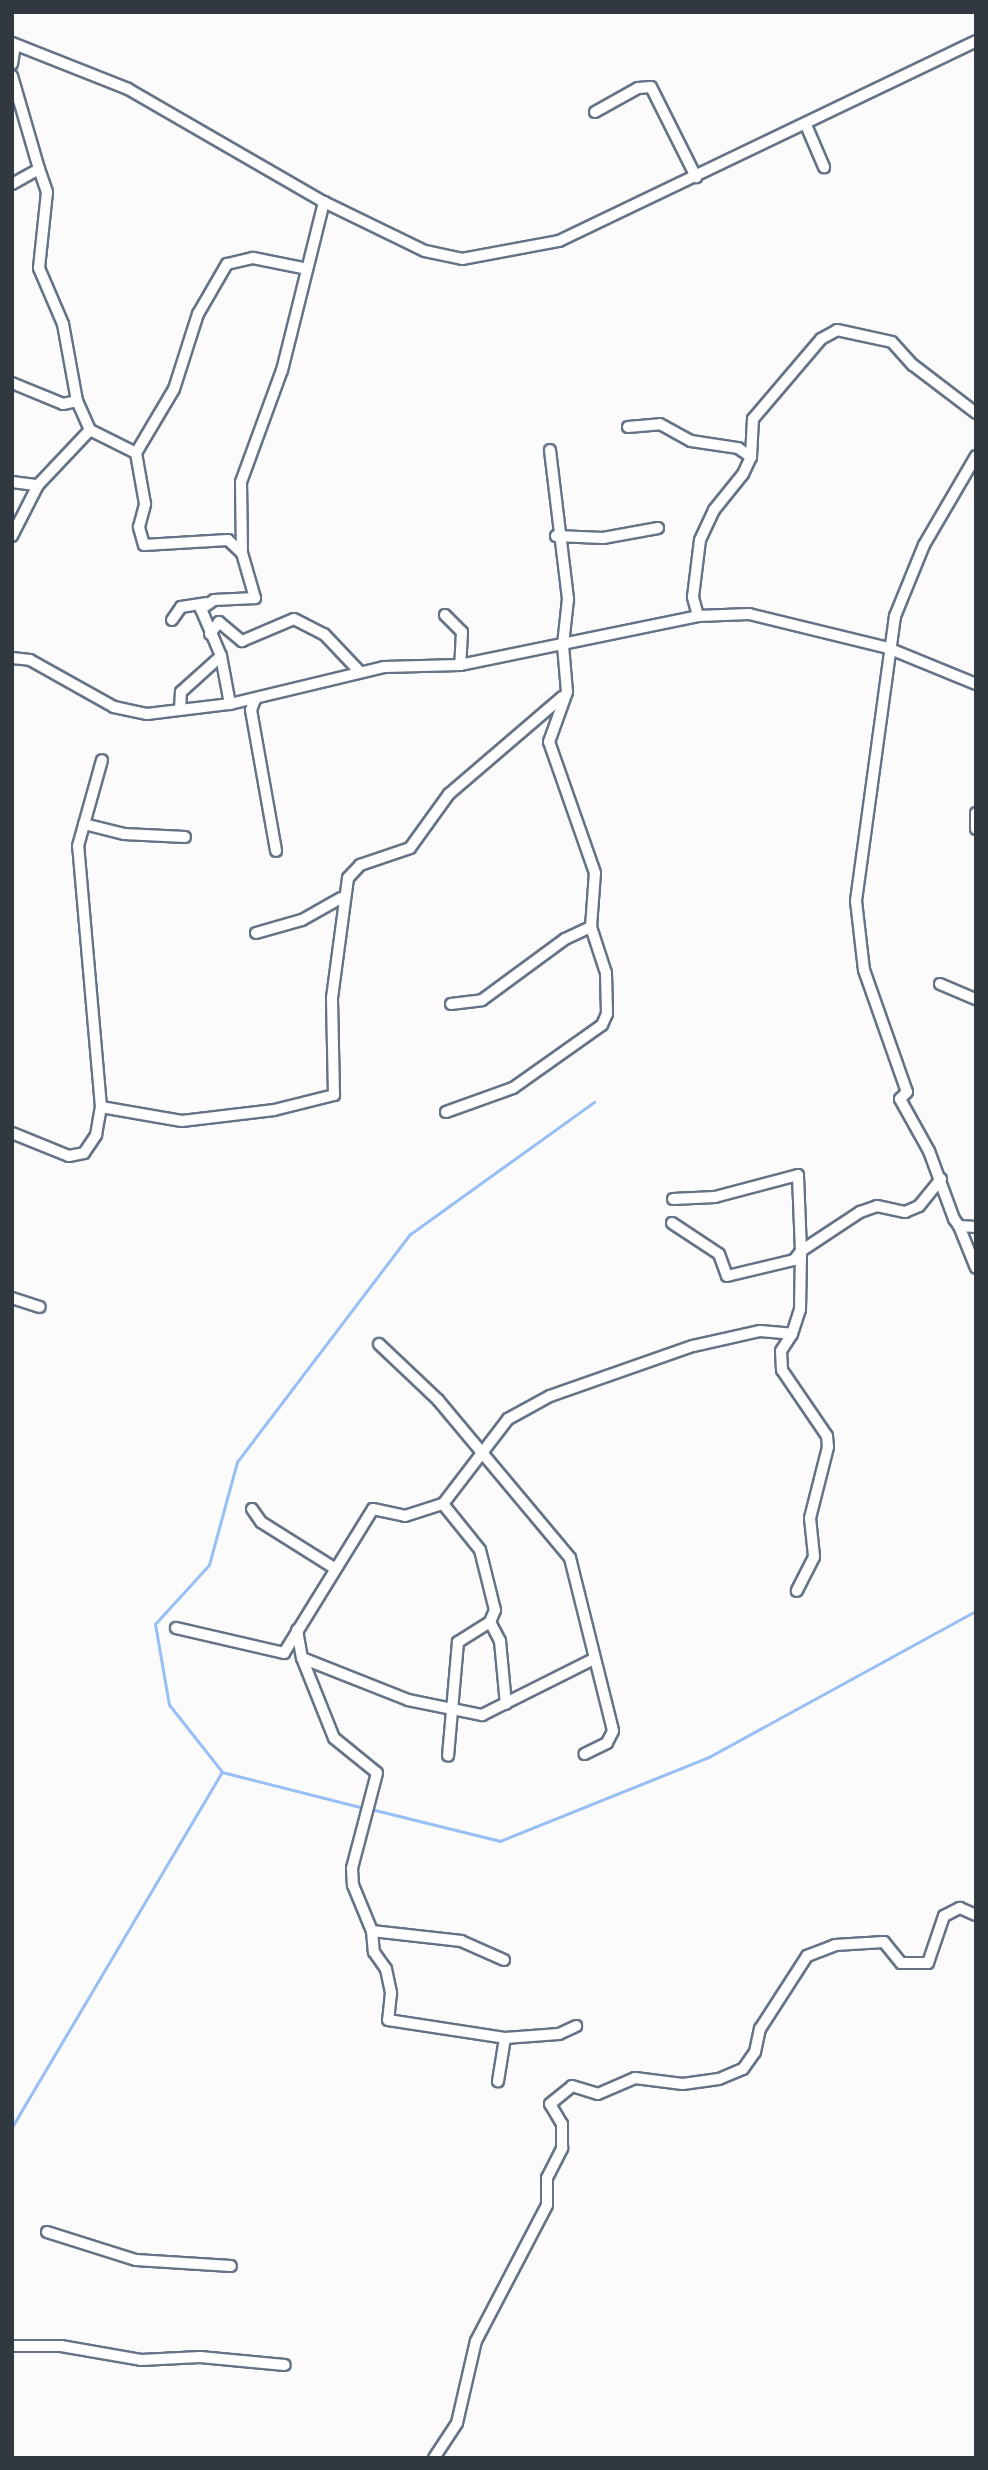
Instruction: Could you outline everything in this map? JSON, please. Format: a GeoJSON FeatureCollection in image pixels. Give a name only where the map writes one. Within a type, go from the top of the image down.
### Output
{"type":"FeatureCollection","features":[{"type":"Feature","properties":{"kind":"street"},"geometry":{"type":"LineString","coordinates":[[12,64],[14,44],[128,89],[324,202],[425,251],[462,259],[559,241],[806,125],[976,41]]}},
{"type":"Feature","properties":{"kind":"street"},"geometry":{"type":"LineString","coordinates":[[12,76],[47,192],[39,268],[63,324],[77,401],[90,430],[136,453]]}},
{"type":"Feature","properties":{"kind":"street"},"geometry":{"type":"LineString","coordinates":[[595,112],[638,88],[651,87],[696,177]]}},
{"type":"Feature","properties":{"kind":"street"},"geometry":{"type":"LineString","coordinates":[[806,125],[824,167]]}},
{"type":"Feature","properties":{"kind":"street"},"geometry":{"type":"LineString","coordinates":[[12,184],[39,169]]}},
{"type":"Feature","properties":{"kind":"street"},"geometry":{"type":"LineString","coordinates":[[172,620],[181,607],[255,598],[242,553],[241,482],[282,370],[303,268],[324,202]]}},
{"type":"Feature","properties":{"kind":"street"},"geometry":{"type":"LineString","coordinates":[[242,553],[228,541],[144,545],[139,527],[145,503],[136,453],[174,389],[198,314],[227,264],[253,258],[303,268]]}},
{"type":"Feature","properties":{"kind":"street"},"geometry":{"type":"LineString","coordinates":[[698,616],[693,597],[700,540],[751,457],[747,442],[758,409],[821,339],[837,330],[892,342],[913,365],[976,412]]}},
{"type":"Feature","properties":{"kind":"street"},"geometry":{"type":"LineString","coordinates":[[12,383],[63,404],[77,401]]}},
{"type":"Feature","properties":{"kind":"street"},"geometry":{"type":"LineString","coordinates":[[628,428],[660,424],[691,441],[738,448],[751,457]]}},
{"type":"Feature","properties":{"kind":"street"},"geometry":{"type":"LineString","coordinates":[[12,536],[38,485],[90,430]]}},
{"type":"Feature","properties":{"kind":"street"},"geometry":{"type":"LineString","coordinates":[[446,1112],[513,1088],[602,1025],[606,973],[591,927],[595,873],[549,743],[567,692],[563,645],[568,599],[556,536],[550,450]]}},
{"type":"Feature","properties":{"kind":"street"},"geometry":{"type":"LineString","coordinates":[[976,456],[972,471],[924,545],[888,648],[891,676],[860,850],[858,943],[900,1065],[907,1092],[900,1099],[941,1179],[976,1268]]}},
{"type":"Feature","properties":{"kind":"street"},"geometry":{"type":"LineString","coordinates":[[12,482],[38,485]]}},
{"type":"Feature","properties":{"kind":"street"},"geometry":{"type":"LineString","coordinates":[[556,536],[603,538],[658,528]]}},
{"type":"Feature","properties":{"kind":"street"},"geometry":{"type":"LineString","coordinates":[[206,603],[201,620],[221,656],[230,704]]}},
{"type":"Feature","properties":{"kind":"street"},"geometry":{"type":"LineString","coordinates":[[12,658],[30,660],[114,707],[146,714],[255,700],[360,672],[460,665],[698,616],[748,614],[888,648],[976,684]]}},
{"type":"Feature","properties":{"kind":"street"},"geometry":{"type":"LineString","coordinates":[[445,615],[461,632],[460,665]]}},
{"type":"Feature","properties":{"kind":"street"},"geometry":{"type":"LineString","coordinates":[[210,634],[219,622],[242,641],[294,619],[324,634],[360,672]]}},
{"type":"Feature","properties":{"kind":"street"},"geometry":{"type":"LineString","coordinates":[[180,710],[181,692],[221,656]]}},
{"type":"Feature","properties":{"kind":"street"},"geometry":{"type":"LineString","coordinates":[[101,1107],[182,1121],[274,1110],[334,1095],[332,999],[341,898],[348,878],[360,866],[410,848],[449,794],[567,692]]}},
{"type":"Feature","properties":{"kind":"street"},"geometry":{"type":"LineString","coordinates":[[255,700],[251,710],[275,851]]}},
{"type":"Feature","properties":{"kind":"street"},"geometry":{"type":"LineString","coordinates":[[12,1133],[69,1156],[84,1153],[96,1135],[101,1107],[78,846],[102,760]]}},
{"type":"Feature","properties":{"kind":"street"},"geometry":{"type":"LineString","coordinates":[[976,813],[976,829]]}},
{"type":"Feature","properties":{"kind":"street"},"geometry":{"type":"LineString","coordinates":[[84,824],[124,834],[185,837]]}},
{"type":"Feature","properties":{"kind":"street"},"geometry":{"type":"LineString","coordinates":[[256,933],[302,920],[341,898]]}},
{"type":"Feature","properties":{"kind":"street"},"geometry":{"type":"LineString","coordinates":[[451,1004],[482,1000],[565,939],[591,927]]}},
{"type":"Feature","properties":{"kind":"street"},"geometry":{"type":"LineString","coordinates":[[940,984],[976,999]]}},
{"type":"Feature","properties":{"kind":"street"},"geometry":{"type":"LineString","coordinates":[[673,1199],[715,1197],[764,1180],[798,1175],[800,1310],[792,1334],[781,1350],[782,1370],[827,1436],[828,1447],[810,1518],[814,1557],[797,1591]]}},
{"type":"Feature","properties":{"kind":"street"},"geometry":{"type":"LineString","coordinates":[[672,1223],[719,1254],[727,1276],[794,1259],[801,1251],[860,1212],[877,1206],[905,1212],[919,1206],[941,1179]]}},
{"type":"Feature","properties":{"kind":"street"},"geometry":{"type":"LineString","coordinates":[[959,1226],[976,1227]]}},
{"type":"Feature","properties":{"kind":"street"},"geometry":{"type":"LineString","coordinates":[[12,1298],[40,1307]]}},
{"type":"Feature","properties":{"kind":"street"},"geometry":{"type":"LineString","coordinates":[[176,1628],[284,1653],[334,1568],[373,1509],[405,1516],[443,1504],[479,1453],[508,1419],[550,1396],[694,1346],[760,1331],[792,1334]]}},
{"type":"Feature","properties":{"kind":"street"},"geometry":{"type":"LineString","coordinates":[[379,1344],[438,1400],[479,1453],[570,1558],[612,1731],[607,1743],[584,1754]]}},
{"type":"Feature","properties":{"kind":"street"},"geometry":{"type":"LineString","coordinates":[[443,1504],[488,1568],[495,1610],[490,1622],[458,1642],[448,1756]]}},
{"type":"Feature","properties":{"kind":"street"},"geometry":{"type":"LineString","coordinates":[[252,1508],[261,1522],[334,1568]]}},
{"type":"Feature","properties":{"kind":"street"},"geometry":{"type":"LineString","coordinates":[[490,1622],[500,1641],[506,1704]]}},
{"type":"Feature","properties":{"kind":"street"},"geometry":{"type":"LineString","coordinates":[[297,1630],[302,1658],[334,1738],[377,1773],[352,1868],[353,1885],[372,1931],[374,1952],[386,1969],[391,1993],[388,2021],[505,2038],[559,2034],[576,2026]]}},
{"type":"Feature","properties":{"kind":"street"},"geometry":{"type":"LineString","coordinates":[[302,1658],[451,1712],[482,1715],[594,1659]]}},
{"type":"Feature","properties":{"kind":"street"},"geometry":{"type":"LineString","coordinates":[[434,2458],[457,2423],[475,2341],[547,2205],[547,2178],[562,2148],[562,2124],[550,2104],[572,2086],[598,2094],[635,2078],[683,2084],[719,2079],[743,2069],[755,2052],[760,2029],[807,1956],[835,1945],[884,1942],[901,1963],[928,1963],[944,1916],[960,1908],[976,1915]]}},
{"type":"Feature","properties":{"kind":"street"},"geometry":{"type":"LineString","coordinates":[[372,1931],[461,1941],[504,1960]]}},
{"type":"Feature","properties":{"kind":"street"},"geometry":{"type":"LineString","coordinates":[[498,2081],[505,2038]]}},
{"type":"Feature","properties":{"kind":"street"},"geometry":{"type":"LineString","coordinates":[[47,2232],[136,2260],[231,2266]]}},
{"type":"Feature","properties":{"kind":"street"},"geometry":{"type":"LineString","coordinates":[[12,2346],[61,2346],[141,2360],[200,2357],[285,2365]]}},
{"type":"Feature","properties":{"kind":"waterway"},"geometry":{"type":"LineString","coordinates":[[12,2127],[222,1772],[169,1705],[155,1624],[209,1565],[237,1462],[409,1235],[594,1102]]}},
{"type":"Feature","properties":{"kind":"waterway"},"geometry":{"type":"LineString","coordinates":[[371,1809],[500,1841],[709,1757],[976,1611]]}},
{"type":"Feature","properties":{"kind":"waterway"},"geometry":{"type":"LineString","coordinates":[[222,1772],[364,1808]]}}]}
